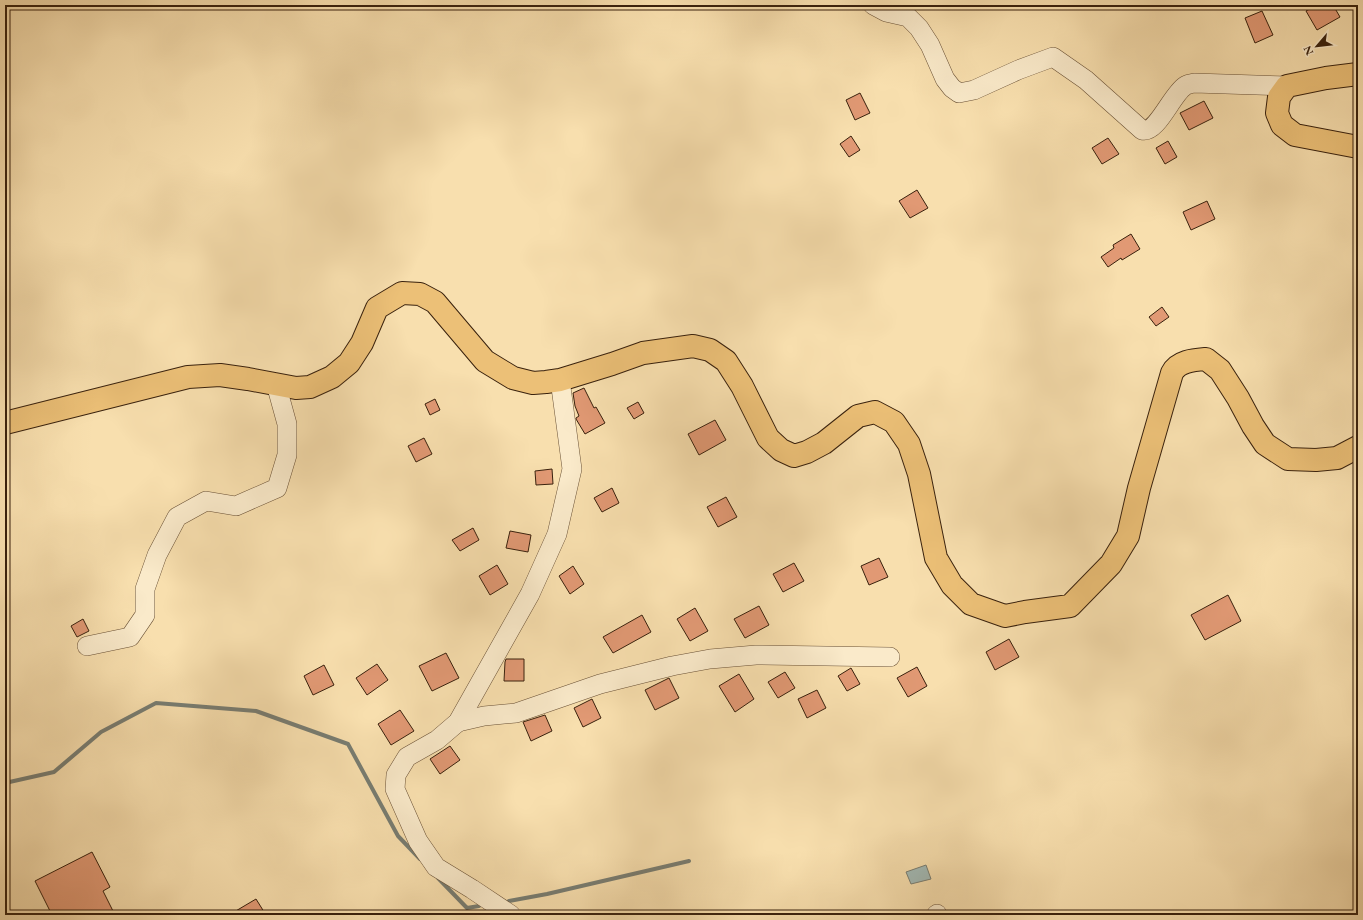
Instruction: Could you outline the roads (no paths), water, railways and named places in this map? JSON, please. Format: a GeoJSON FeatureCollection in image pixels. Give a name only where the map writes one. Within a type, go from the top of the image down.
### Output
{"type":"FeatureCollection","features":[{"type":"Feature","properties":{"kind":"main road"},"geometry":{"type":"LineString","coordinates":[[1358,74],[1326,78],[1287,86],[1279,97],[1278,113],[1282,125],[1295,135],[1358,147]]}},
{"type":"Feature","properties":{"kind":"main road"},"geometry":{"type":"LineString","coordinates":[[5,423],[188,377],[220,375],[296,388],[310,387],[332,377],[349,362],[362,343],[377,308],[402,293],[420,294],[435,302],[485,361],[513,378],[533,383],[560,380],[643,353],[694,346],[710,350],[726,362],[742,386],[768,438],[781,450],[794,456],[807,452],[824,443],[858,416],[875,412],[894,422],[909,444],[919,474],[936,558],[952,585],[971,604],[1005,616],[1070,606],[1111,564],[1128,536],[1139,488],[1172,374],[1174,369],[1189,360],[1206,359],[1220,370],[1265,444],[1288,459],[1316,460],[1337,458],[1358,447]]}},
{"type":"Feature","properties":{"kind":"street"},"geometry":{"type":"LineString","coordinates":[[873,5],[886,12],[908,17],[919,28],[930,45],[945,79],[952,88],[960,93],[974,90],[1018,70],[1053,57],[1086,80],[1142,130],[1145,131],[1155,124],[1175,96],[1185,85],[1194,83],[1287,86]]}},
{"type":"Feature","properties":{"kind":"street"},"geometry":{"type":"LineString","coordinates":[[511,915],[436,867],[418,841],[394,789],[396,775],[407,757],[437,740],[458,722],[530,594],[557,534],[572,469],[560,380]]}},
{"type":"Feature","properties":{"kind":"street"},"geometry":{"type":"LineString","coordinates":[[87,646],[130,637],[146,615],[145,589],[157,555],[177,517],[206,501],[236,506],[277,488],[287,455],[287,424],[276,384]]}},
{"type":"Feature","properties":{"kind":"street"},"geometry":{"type":"LineString","coordinates":[[458,722],[484,716],[516,713],[600,684],[672,666],[710,659],[756,655],[890,657]]}},
{"type":"Feature","properties":{"kind":"water"},"geometry":{"type":"Polygon","coordinates":[[[926,865],[931,879],[911,884],[906,872],[926,865]]]}},
{"type":"Feature","properties":{"kind":"waterway"},"geometry":{"type":"LineString","coordinates":[[5,783],[54,772],[101,732],[156,703],[256,711],[348,744],[398,836],[420,859]]}},
{"type":"Feature","properties":{"kind":"waterway"},"geometry":{"type":"LineString","coordinates":[[509,901],[547,894],[689,861]]}},
{"type":"Feature","properties":{"kind":"waterway"},"geometry":{"type":"LineString","coordinates":[[438,878],[467,908],[479,906]]}}]}
